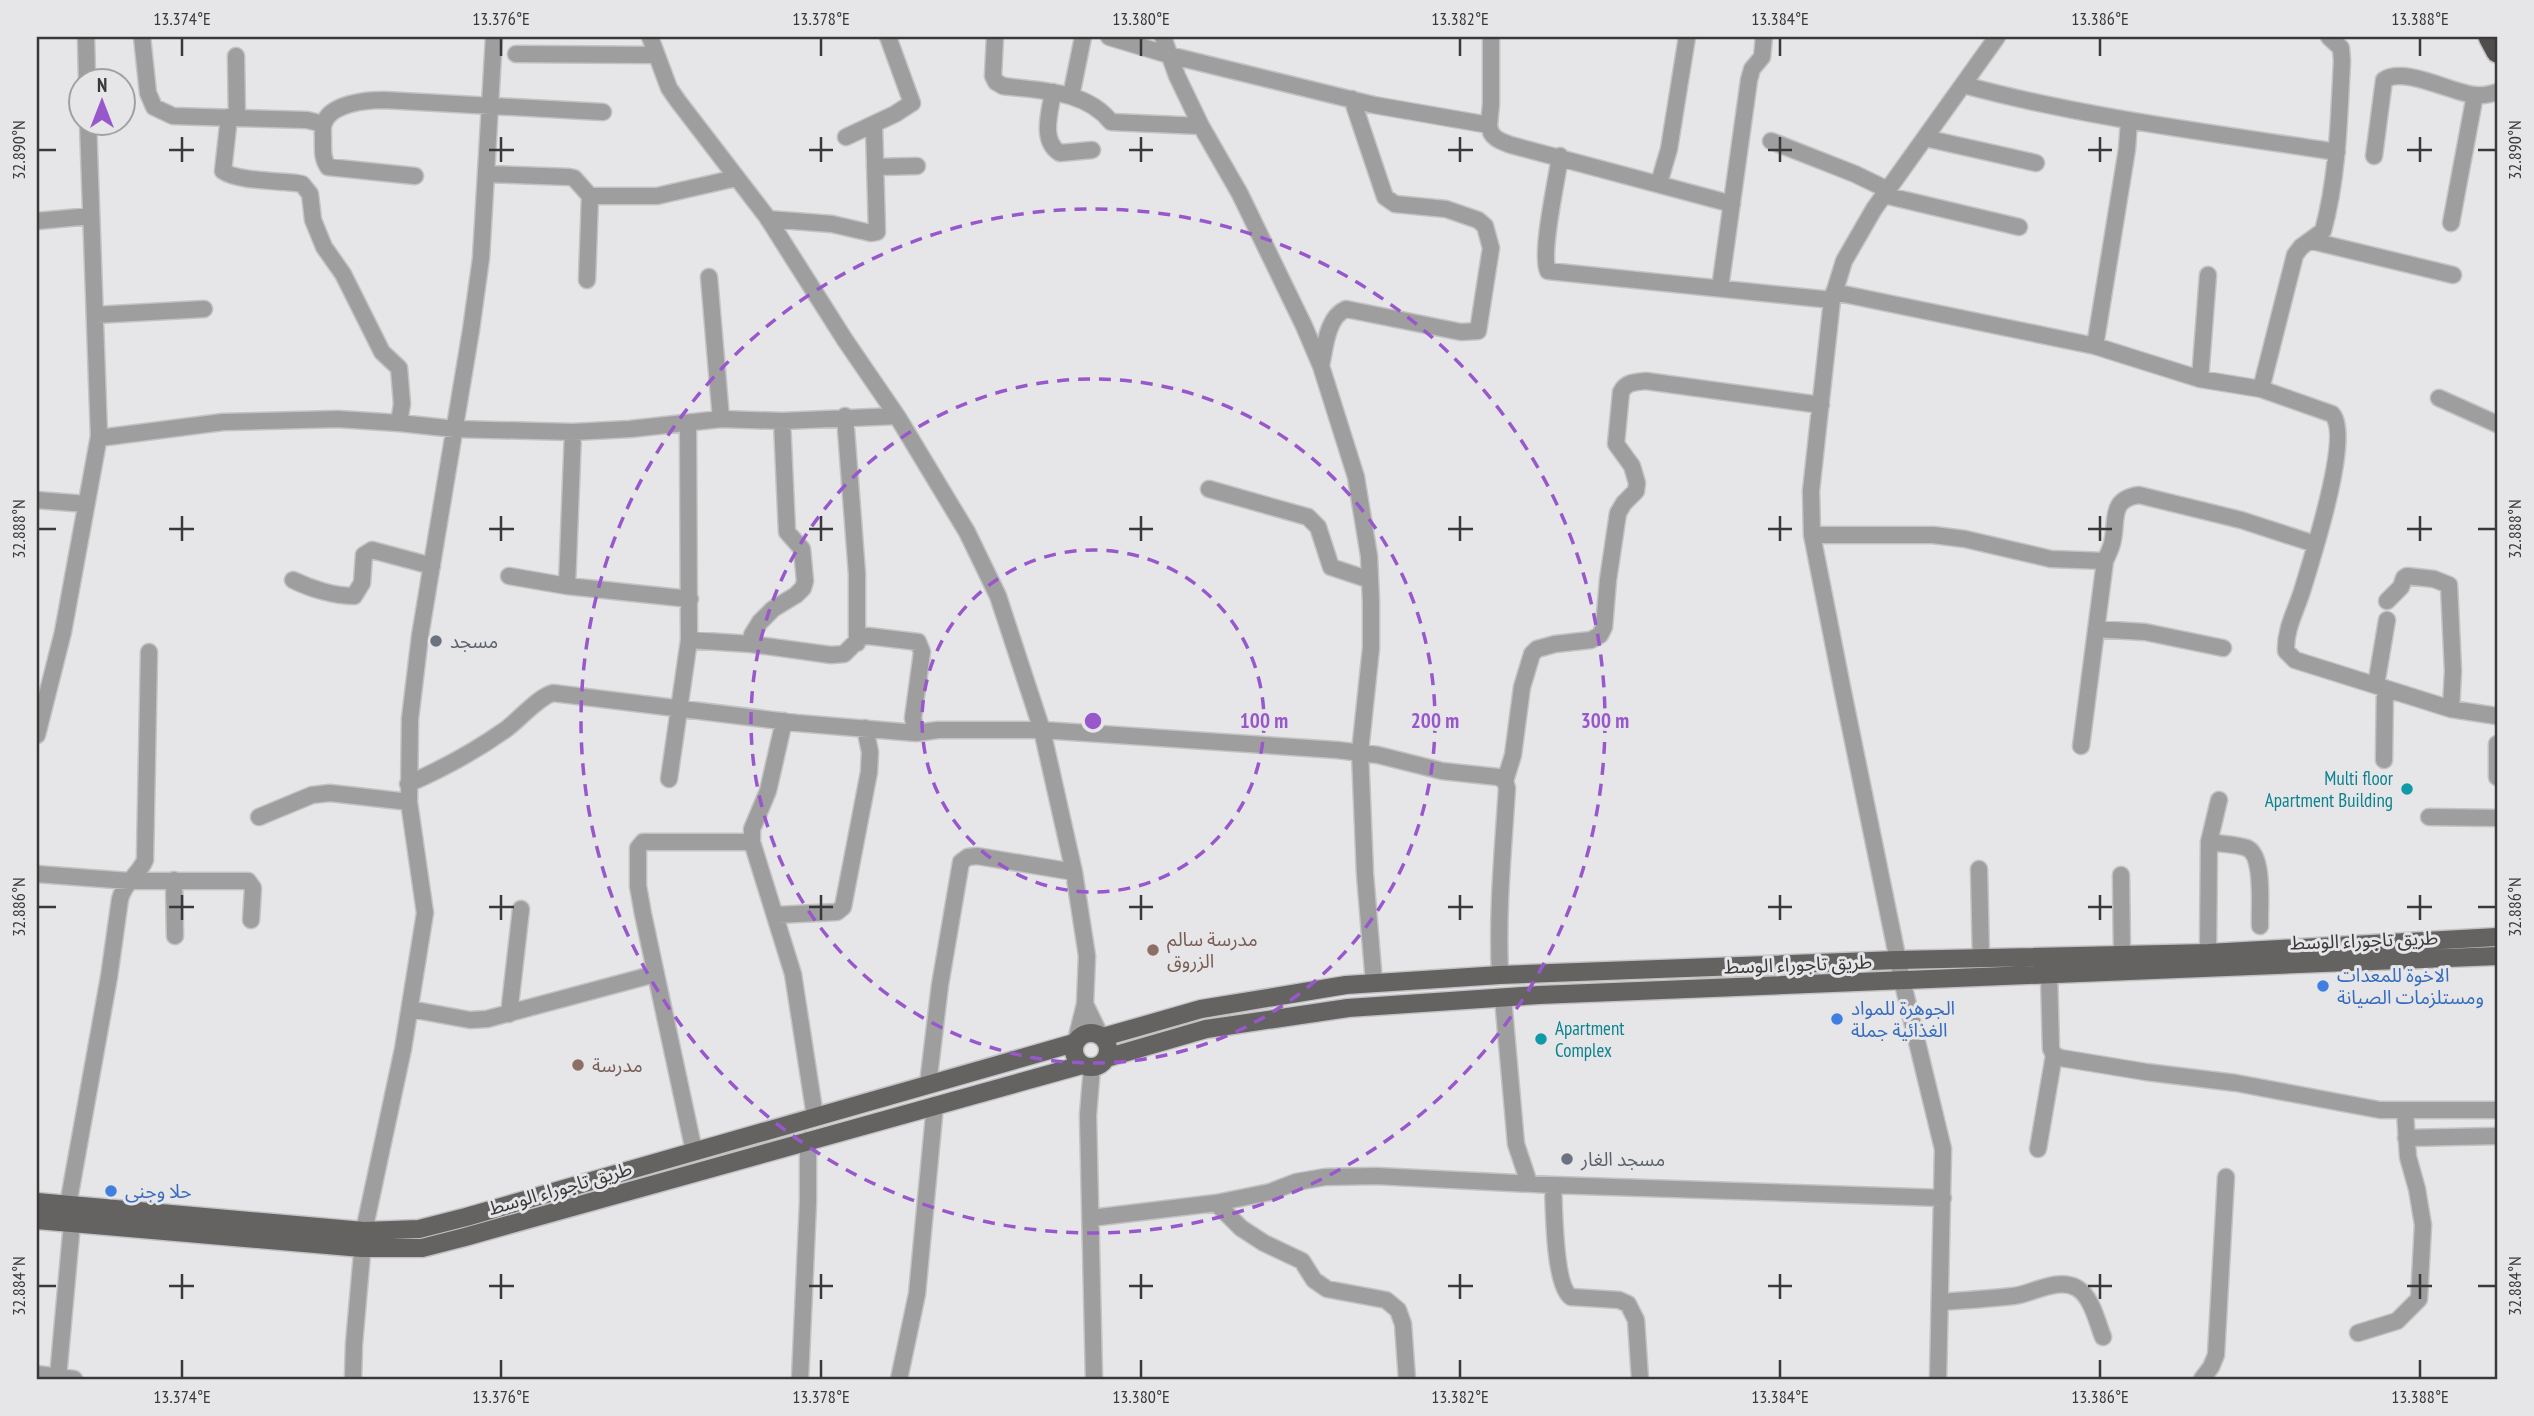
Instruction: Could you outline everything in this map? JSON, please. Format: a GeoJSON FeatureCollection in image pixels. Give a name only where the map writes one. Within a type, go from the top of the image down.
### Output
{"type":"FeatureCollection","features":[{"type":"Feature","properties":{"kind":"highway"},"geometry":{"type":"LineString","coordinates":[[2489,37],[2497,52]]}},
{"type":"Feature","properties":{"kind":"main road"},"geometry":{"type":"LineString","coordinates":[[37,1202],[363,1240],[466,1217],[1075,1042],[1087,1032],[1102,1036],[1201,1009],[1346,985],[1500,975],[1897,960],[2208,953],[2497,937]]}},
{"type":"Feature","properties":{"kind":"main road","name":"طريق تاجوراء الوسط"},"geometry":{"type":"LineString","coordinates":[[37,1220],[363,1240],[422,1248],[1093,1063],[1206,1029],[1348,1008],[1503,998],[2497,956]]}},
{"type":"Feature","properties":{"kind":"main road"},"geometry":{"type":"LineString","coordinates":[[1075,1042],[1074,1055],[1093,1063],[1108,1047],[1102,1036]]}},
{"type":"Feature","properties":{"kind":"street"},"geometry":{"type":"LineString","coordinates":[[86,37],[87,66]]}},
{"type":"Feature","properties":{"kind":"street"},"geometry":{"type":"LineString","coordinates":[[142,37],[148,93],[154,107],[173,117],[307,120],[323,124]]}},
{"type":"Feature","properties":{"kind":"street"},"geometry":{"type":"LineString","coordinates":[[353,1379],[363,1240],[410,1009],[425,913],[408,784],[414,683],[481,258],[494,37]]}},
{"type":"Feature","properties":{"kind":"street"},"geometry":{"type":"LineString","coordinates":[[650,37],[678,101],[768,219],[897,416],[967,532],[998,596],[1042,730],[1074,872],[1086,944],[1084,1004],[1075,1042]]}},
{"type":"Feature","properties":{"kind":"street"},"geometry":{"type":"LineString","coordinates":[[846,137],[912,103],[888,37]]}},
{"type":"Feature","properties":{"kind":"street"},"geometry":{"type":"LineString","coordinates":[[995,37],[993,76],[996,82],[1003,86],[1071,96],[1094,106],[1111,122],[1200,126]]}},
{"type":"Feature","properties":{"kind":"street"},"geometry":{"type":"LineString","coordinates":[[1071,96],[1083,37]]}},
{"type":"Feature","properties":{"kind":"street"},"geometry":{"type":"LineString","coordinates":[[1109,37],[1169,55],[1352,99],[1489,125]]}},
{"type":"Feature","properties":{"kind":"street"},"geometry":{"type":"LineString","coordinates":[[1163,37],[1200,126],[1240,194],[1321,366],[1356,477],[1370,580],[1371,648],[1360,752],[1365,874],[1374,984]]}},
{"type":"Feature","properties":{"kind":"street"},"geometry":{"type":"LineString","coordinates":[[1491,37],[1492,104],[1489,132],[1499,140],[1732,204]]}},
{"type":"Feature","properties":{"kind":"street"},"geometry":{"type":"LineString","coordinates":[[1659,183],[1669,149],[1687,37]]}},
{"type":"Feature","properties":{"kind":"street"},"geometry":{"type":"LineString","coordinates":[[1720,288],[1749,80],[1752,69],[1762,57],[1764,37]]}},
{"type":"Feature","properties":{"kind":"street"},"geometry":{"type":"LineString","coordinates":[[1938,1379],[1943,1149],[1897,960],[1812,535],[1811,491],[1833,296],[1844,261],[1886,192],[1997,37]]}},
{"type":"Feature","properties":{"kind":"street"},"geometry":{"type":"LineString","coordinates":[[2261,390],[2295,255],[2301,247],[2323,232],[2337,152],[2341,48],[2329,37]]}},
{"type":"Feature","properties":{"kind":"street"},"geometry":{"type":"LineString","coordinates":[[516,54],[656,55]]}},
{"type":"Feature","properties":{"kind":"street"},"geometry":{"type":"LineString","coordinates":[[236,56],[233,118],[223,171],[227,175],[238,177],[302,184],[310,194],[313,220],[324,247],[343,274],[382,352],[399,368],[402,404],[399,423]]}},
{"type":"Feature","properties":{"kind":"street"},"geometry":{"type":"LineString","coordinates":[[2374,156],[2384,80],[2390,76],[2404,76],[2475,95],[2497,92]]}},
{"type":"Feature","properties":{"kind":"street"},"geometry":{"type":"LineString","coordinates":[[1964,85],[2009,97],[2129,121],[2337,152]]}},
{"type":"Feature","properties":{"kind":"street"},"geometry":{"type":"LineString","coordinates":[[1053,92],[1048,138],[1051,145],[1060,153],[1092,150]]}},
{"type":"Feature","properties":{"kind":"street"},"geometry":{"type":"LineString","coordinates":[[2451,223],[2475,95]]}},
{"type":"Feature","properties":{"kind":"street"},"geometry":{"type":"LineString","coordinates":[[1321,366],[1331,325],[1338,312],[1346,309],[1461,332],[1478,331],[1491,248],[1485,226],[1478,220],[1446,209],[1395,204],[1385,197],[1352,99]]}},
{"type":"Feature","properties":{"kind":"street"},"geometry":{"type":"LineString","coordinates":[[415,176],[328,166],[324,161],[323,124],[340,109],[371,100],[489,104],[603,112]]}},
{"type":"Feature","properties":{"kind":"street"},"geometry":{"type":"LineString","coordinates":[[2095,346],[2127,149],[2129,121]]}},
{"type":"Feature","properties":{"kind":"street"},"geometry":{"type":"LineString","coordinates":[[768,219],[832,223],[874,234],[878,230],[873,125]]}},
{"type":"Feature","properties":{"kind":"street"},"geometry":{"type":"LineString","coordinates":[[37,735],[39,715],[63,632],[99,438],[88,136]]}},
{"type":"Feature","properties":{"kind":"street"},"geometry":{"type":"LineString","coordinates":[[1925,138],[2036,163]]}},
{"type":"Feature","properties":{"kind":"street"},"geometry":{"type":"LineString","coordinates":[[1771,141],[1846,170],[1886,192],[2019,227]]}},
{"type":"Feature","properties":{"kind":"street"},"geometry":{"type":"LineString","coordinates":[[1560,156],[1549,233],[1546,264],[1548,271],[1636,282],[1833,296],[2095,346],[2200,379],[2261,390],[2326,410],[2337,419],[2339,433],[2336,459],[2327,506],[2303,589],[2286,634],[2286,651],[2295,660],[2451,709],[2497,716]]}},
{"type":"Feature","properties":{"kind":"street"},"geometry":{"type":"LineString","coordinates":[[875,166],[917,166]]}},
{"type":"Feature","properties":{"kind":"street"},"geometry":{"type":"LineString","coordinates":[[486,174],[574,178],[590,196],[587,280]]}},
{"type":"Feature","properties":{"kind":"street"},"geometry":{"type":"LineString","coordinates":[[590,196],[666,195],[736,178]]}},
{"type":"Feature","properties":{"kind":"street"},"geometry":{"type":"LineString","coordinates":[[37,222],[91,216]]}},
{"type":"Feature","properties":{"kind":"street"},"geometry":{"type":"LineString","coordinates":[[2312,241],[2453,275]]}},
{"type":"Feature","properties":{"kind":"street"},"geometry":{"type":"LineString","coordinates":[[2200,379],[2208,275]]}},
{"type":"Feature","properties":{"kind":"street"},"geometry":{"type":"LineString","coordinates":[[709,277],[721,419]]}},
{"type":"Feature","properties":{"kind":"street"},"geometry":{"type":"LineString","coordinates":[[95,315],[204,309]]}},
{"type":"Feature","properties":{"kind":"street"},"geometry":{"type":"LineString","coordinates":[[1500,975],[1498,906],[1503,877],[1502,840],[1507,788],[1505,781],[1513,755],[1522,687],[1532,654],[1537,649],[1591,640],[1600,635],[1604,627],[1618,513],[1636,491],[1637,482],[1632,466],[1616,444],[1621,392],[1624,386],[1646,381],[1821,405]]}},
{"type":"Feature","properties":{"kind":"street"},"geometry":{"type":"LineString","coordinates":[[2439,398],[2497,424]]}},
{"type":"Feature","properties":{"kind":"street"},"geometry":{"type":"LineString","coordinates":[[99,438],[223,422],[338,419],[456,429],[573,432],[721,419],[782,421],[845,416],[897,416]]}},
{"type":"Feature","properties":{"kind":"street"},"geometry":{"type":"LineString","coordinates":[[845,416],[857,574],[857,643]]}},
{"type":"Feature","properties":{"kind":"street"},"geometry":{"type":"LineString","coordinates":[[751,644],[752,635],[760,622],[796,595],[803,588],[805,581],[802,549],[787,532],[782,421]]}},
{"type":"Feature","properties":{"kind":"street"},"geometry":{"type":"LineString","coordinates":[[669,779],[689,640],[688,424]]}},
{"type":"Feature","properties":{"kind":"street"},"geometry":{"type":"LineString","coordinates":[[567,586],[573,432]]}},
{"type":"Feature","properties":{"kind":"street"},"geometry":{"type":"LineString","coordinates":[[1209,489],[1308,517],[1318,527],[1331,567],[1370,580]]}},
{"type":"Feature","properties":{"kind":"street"},"geometry":{"type":"LineString","coordinates":[[2081,746],[2105,561],[2114,537],[2115,513],[2120,502],[2129,496],[2138,495],[2241,520],[2315,544]]}},
{"type":"Feature","properties":{"kind":"street"},"geometry":{"type":"LineString","coordinates":[[37,500],[86,505]]}},
{"type":"Feature","properties":{"kind":"street"},"geometry":{"type":"LineString","coordinates":[[1812,535],[1933,535],[1965,539],[2051,559],[2105,561]]}},
{"type":"Feature","properties":{"kind":"street"},"geometry":{"type":"LineString","coordinates":[[293,580],[303,586],[355,596],[362,583],[364,555],[372,550],[432,566]]}},
{"type":"Feature","properties":{"kind":"street"},"geometry":{"type":"LineString","coordinates":[[509,576],[567,586],[690,599]]}},
{"type":"Feature","properties":{"kind":"street"},"geometry":{"type":"LineString","coordinates":[[2387,601],[2407,576],[2434,579],[2449,585],[2453,671],[2451,709]]}},
{"type":"Feature","properties":{"kind":"street"},"geometry":{"type":"LineString","coordinates":[[2384,760],[2381,687],[2387,620]]}},
{"type":"Feature","properties":{"kind":"street"},"geometry":{"type":"LineString","coordinates":[[2096,629],[2145,632],[2223,648]]}},
{"type":"Feature","properties":{"kind":"street"},"geometry":{"type":"LineString","coordinates":[[689,640],[751,644],[831,655],[844,654],[861,638],[868,636],[918,642],[921,646],[913,718],[916,733]]}},
{"type":"Feature","properties":{"kind":"street"},"geometry":{"type":"LineString","coordinates":[[68,1205],[122,889],[145,860],[149,652]]}},
{"type":"Feature","properties":{"kind":"street"},"geometry":{"type":"LineString","coordinates":[[408,784],[469,754],[506,730],[548,694],[916,733],[938,730],[1042,730],[1360,752],[1442,771],[1498,777],[1505,781]]}},
{"type":"Feature","properties":{"kind":"street"},"geometry":{"type":"LineString","coordinates":[[784,721],[768,791],[752,829],[752,842],[793,974],[815,1116]]}},
{"type":"Feature","properties":{"kind":"street"},"geometry":{"type":"LineString","coordinates":[[776,915],[836,912],[843,907],[869,772],[870,752],[865,728]]}},
{"type":"Feature","properties":{"kind":"street"},"geometry":{"type":"LineString","coordinates":[[2497,744],[2497,777]]}},
{"type":"Feature","properties":{"kind":"street"},"geometry":{"type":"LineString","coordinates":[[259,817],[312,794],[345,794],[409,802]]}},
{"type":"Feature","properties":{"kind":"street"},"geometry":{"type":"LineString","coordinates":[[2208,953],[2209,842],[2219,800]]}},
{"type":"Feature","properties":{"kind":"street"},"geometry":{"type":"LineString","coordinates":[[2429,817],[2497,818]]}},
{"type":"Feature","properties":{"kind":"street"},"geometry":{"type":"LineString","coordinates":[[694,1151],[638,886],[639,844],[752,842]]}},
{"type":"Feature","properties":{"kind":"street"},"geometry":{"type":"LineString","coordinates":[[2209,842],[2247,848],[2255,853],[2259,865],[2260,926]]}},
{"type":"Feature","properties":{"kind":"street"},"geometry":{"type":"LineString","coordinates":[[928,1084],[940,985],[961,862],[968,857],[977,856],[1074,872]]}},
{"type":"Feature","properties":{"kind":"street"},"geometry":{"type":"LineString","coordinates":[[1979,869],[1981,958]]}},
{"type":"Feature","properties":{"kind":"street"},"geometry":{"type":"LineString","coordinates":[[37,874],[129,881],[248,881],[253,888],[251,920]]}},
{"type":"Feature","properties":{"kind":"street"},"geometry":{"type":"LineString","coordinates":[[2122,875],[2122,954]]}},
{"type":"Feature","properties":{"kind":"street"},"geometry":{"type":"LineString","coordinates":[[174,880],[175,936]]}},
{"type":"Feature","properties":{"kind":"street"},"geometry":{"type":"LineString","coordinates":[[509,1014],[521,909]]}},
{"type":"Feature","properties":{"kind":"street"},"geometry":{"type":"LineString","coordinates":[[410,1009],[470,1020],[509,1014],[656,974]]}},
{"type":"Feature","properties":{"kind":"street"},"geometry":{"type":"LineString","coordinates":[[2038,1149],[2054,1055],[2051,1049],[2049,974]]}},
{"type":"Feature","properties":{"kind":"street"},"geometry":{"type":"LineString","coordinates":[[1503,998],[1516,1144],[1529,1183]]}},
{"type":"Feature","properties":{"kind":"street"},"geometry":{"type":"LineString","coordinates":[[1084,1004],[1102,1036]]}},
{"type":"Feature","properties":{"kind":"street"},"geometry":{"type":"LineString","coordinates":[[2054,1055],[2071,1061],[2236,1083],[2347,1105],[2404,1111],[2497,1110]]}},
{"type":"Feature","properties":{"kind":"street"},"geometry":{"type":"LineString","coordinates":[[1093,1063],[1088,1099],[1094,1379]]}},
{"type":"Feature","properties":{"kind":"street"},"geometry":{"type":"LineString","coordinates":[[899,1379],[917,1294],[934,1105]]}},
{"type":"Feature","properties":{"kind":"street"},"geometry":{"type":"LineString","coordinates":[[2358,1333],[2397,1321],[2419,1299],[2423,1225],[2406,1138],[2404,1111]]}},
{"type":"Feature","properties":{"kind":"street"},"geometry":{"type":"LineString","coordinates":[[2406,1138],[2497,1136]]}},
{"type":"Feature","properties":{"kind":"street"},"geometry":{"type":"LineString","coordinates":[[800,1379],[808,1140]]}},
{"type":"Feature","properties":{"kind":"street"},"geometry":{"type":"LineString","coordinates":[[1091,1218],[1216,1203],[1325,1177],[1376,1176],[1553,1185],[1942,1198]]}},
{"type":"Feature","properties":{"kind":"street"},"geometry":{"type":"LineString","coordinates":[[2208,1375],[2216,1355],[2226,1177]]}},
{"type":"Feature","properties":{"kind":"street"},"geometry":{"type":"LineString","coordinates":[[1553,1185],[1563,1288],[1571,1297],[1619,1300],[1628,1304],[1636,1320],[1640,1379]]}},
{"type":"Feature","properties":{"kind":"street"},"geometry":{"type":"LineString","coordinates":[[1216,1203],[1241,1228],[1264,1243],[1302,1261],[1314,1280],[1327,1289],[1387,1300],[1398,1310],[1403,1324],[1407,1379]]}},
{"type":"Feature","properties":{"kind":"street"},"geometry":{"type":"LineString","coordinates":[[37,1374],[66,1378],[72,1223]]}},
{"type":"Feature","properties":{"kind":"street"},"geometry":{"type":"LineString","coordinates":[[1941,1303],[2017,1296],[2038,1288],[2060,1285],[2077,1289],[2091,1305],[2103,1337]]}},
{"type":"Feature","properties":{"kind":"place","name":"مسجد"},"geometry":{"type":"Point","coordinates":[436,641]}},
{"type":"Feature","properties":{"kind":"place","name":"Multi floor Apartment Building"},"geometry":{"type":"Point","coordinates":[2407,789]}},
{"type":"Feature","properties":{"kind":"place","name":"مدرسة سالم الزروق"},"geometry":{"type":"Point","coordinates":[1153,950]}},
{"type":"Feature","properties":{"kind":"place","name":"الاخوة للمعدات ومستلزمات الصيانة"},"geometry":{"type":"Point","coordinates":[2323,986]}},
{"type":"Feature","properties":{"kind":"place","name":"الجوهرة للمواد الغذائية جملة"},"geometry":{"type":"Point","coordinates":[1837,1019]}},
{"type":"Feature","properties":{"kind":"place","name":"Apartment Complex"},"geometry":{"type":"Point","coordinates":[1541,1039]}},
{"type":"Feature","properties":{"kind":"place","name":"مدرسة"},"geometry":{"type":"Point","coordinates":[578,1065]}},
{"type":"Feature","properties":{"kind":"place","name":"مسجد الغار"},"geometry":{"type":"Point","coordinates":[1567,1159]}},
{"type":"Feature","properties":{"kind":"place","name":"حلا وجنى"},"geometry":{"type":"Point","coordinates":[111,1191]}}]}
